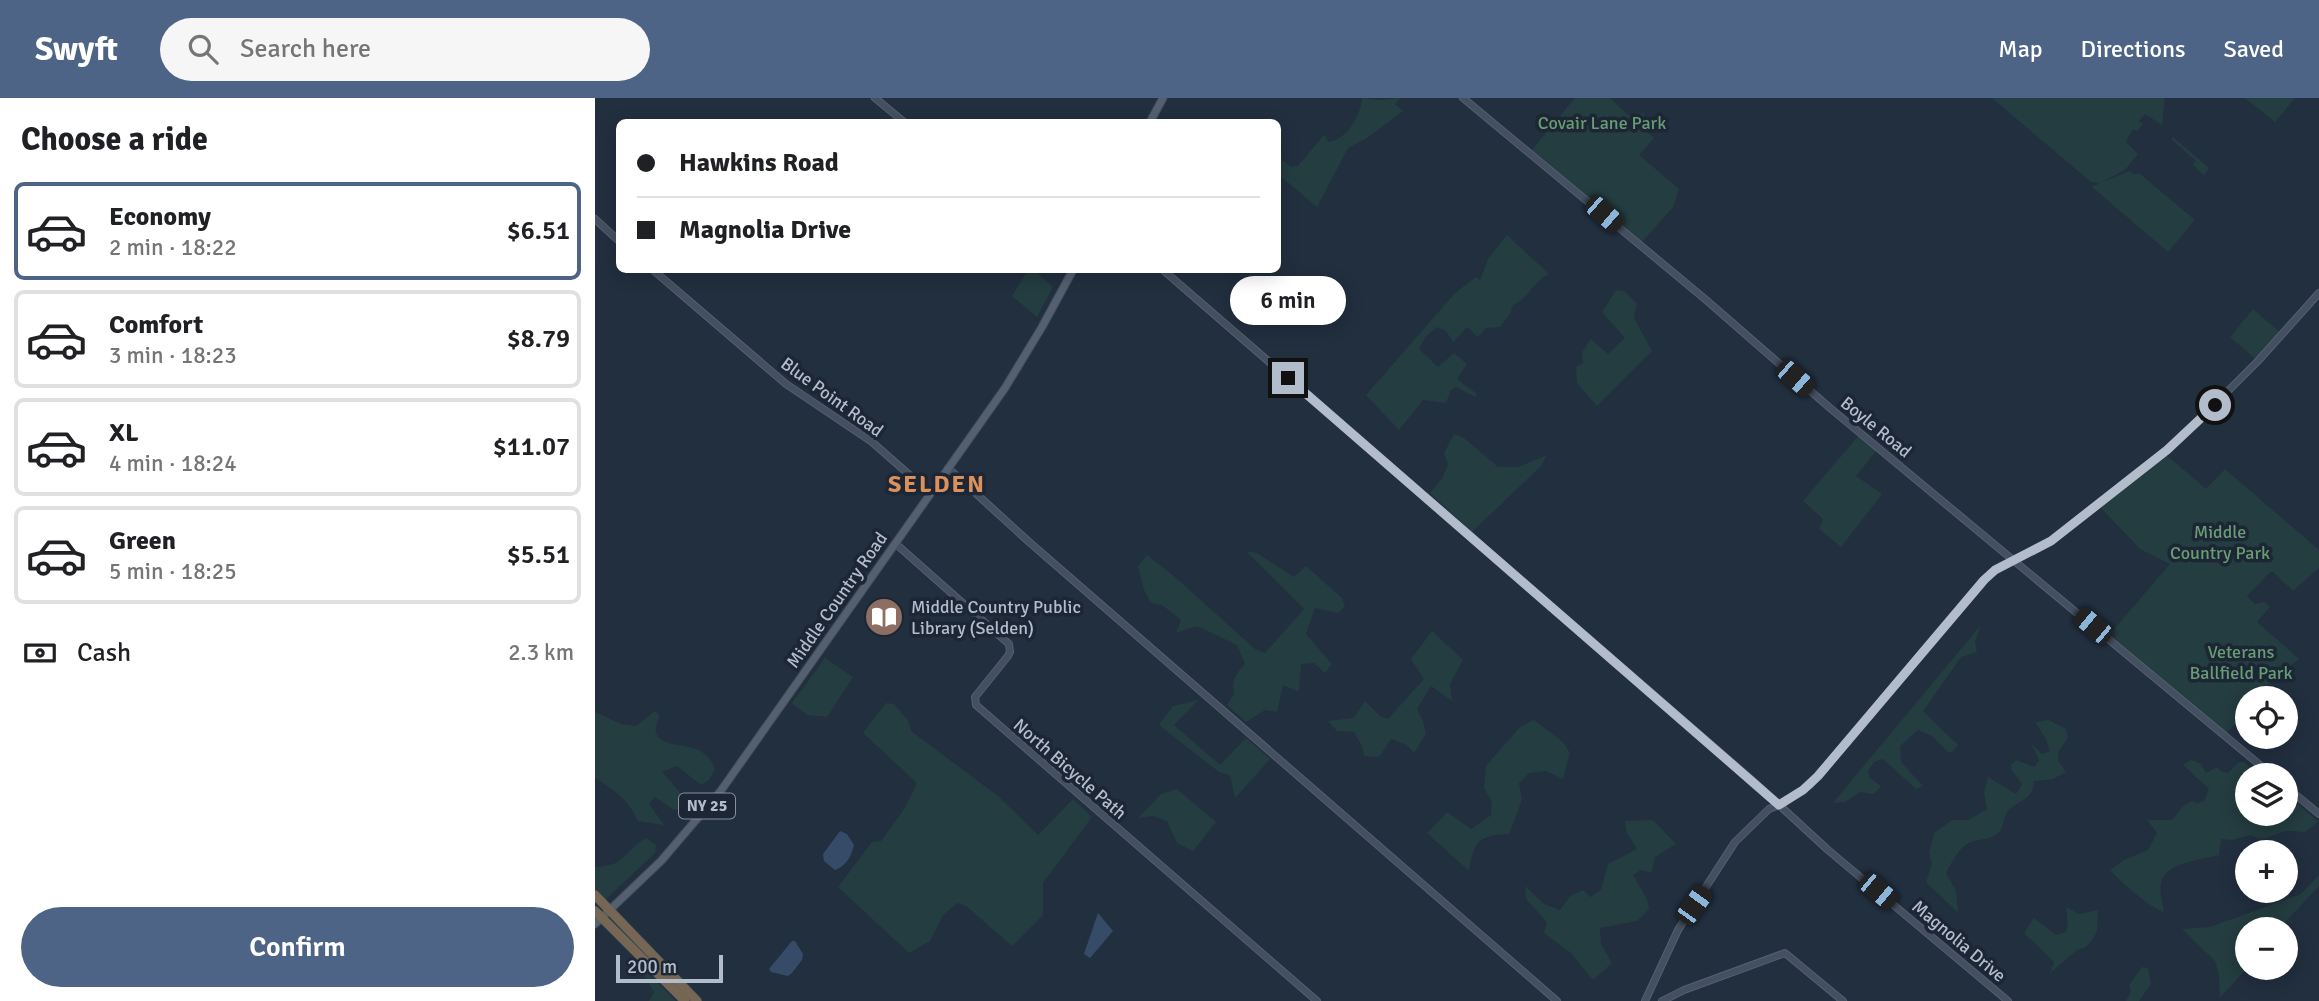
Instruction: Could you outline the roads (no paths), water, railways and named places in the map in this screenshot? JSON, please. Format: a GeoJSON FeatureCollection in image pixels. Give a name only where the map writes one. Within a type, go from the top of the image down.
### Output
{"type":"FeatureCollection","features":[{"type":"Feature","properties":{"kind":"highway"},"geometry":{"type":"LineString","coordinates":[[595,895],[697,1001]]}},
{"type":"Feature","properties":{"kind":"highway"},"geometry":{"type":"LineString","coordinates":[[597,917],[685,1001]]}},
{"type":"Feature","properties":{"kind":"main road"},"geometry":{"type":"LineString","coordinates":[[1152,119],[1163,98]]}},
{"type":"Feature","properties":{"kind":"main road","name":"Middle Country Road"},"geometry":{"type":"LineString","coordinates":[[597,917],[610,910],[661,861],[720,792],[1008,383],[1071,273]]}},
{"type":"Feature","properties":{"kind":"street"},"geometry":{"type":"LineString","coordinates":[[875,98],[900,119]]}},
{"type":"Feature","properties":{"kind":"street","name":"Boyle Road"},"geometry":{"type":"LineString","coordinates":[[1463,98],[1706,299],[1830,408],[2258,763]]}},
{"type":"Feature","properties":{"kind":"street"},"geometry":{"type":"LineString","coordinates":[[595,219],[616,238]]}},
{"type":"Feature","properties":{"kind":"street","name":"Blue Point Road"},"geometry":{"type":"LineString","coordinates":[[656,273],[786,384],[872,442],[930,493]]}},
{"type":"Feature","properties":{"kind":"street","name":"Magnolia Drive"},"geometry":{"type":"LineString","coordinates":[[1166,273],[1828,850],[2008,1001]]}},
{"type":"Feature","properties":{"kind":"street"},"geometry":{"type":"LineString","coordinates":[[1999,568],[2051,541],[2187,432],[2258,361],[2319,293]]}},
{"type":"Feature","properties":{"kind":"street"},"geometry":{"type":"LineString","coordinates":[[948,468],[1028,541],[1557,1001]]}},
{"type":"Feature","properties":{"kind":"street","name":"North Bicycle Path"},"geometry":{"type":"LineString","coordinates":[[896,544],[1009,644],[1010,652],[975,697],[976,705],[1317,1001]]}},
{"type":"Feature","properties":{"kind":"street"},"geometry":{"type":"LineString","coordinates":[[1645,1001],[1678,930],[1721,868],[1735,842],[1769,808],[1779,805],[1810,785],[1984,580],[2004,562],[2003,550]]}},
{"type":"Feature","properties":{"kind":"street"},"geometry":{"type":"LineString","coordinates":[[1999,568],[2024,568],[2029,554]]}},
{"type":"Feature","properties":{"kind":"street"},"geometry":{"type":"LineString","coordinates":[[2298,797],[2319,814]]}},
{"type":"Feature","properties":{"kind":"street"},"geometry":{"type":"LineString","coordinates":[[1789,814],[1787,805],[1790,798]]}},
{"type":"Feature","properties":{"kind":"street"},"geometry":{"type":"LineString","coordinates":[[1662,1001],[1684,990],[1785,953],[1843,1001]]}},
{"type":"Feature","properties":{"kind":"water"},"geometry":{"type":"Polygon","coordinates":[[[840,831],[847,834],[854,845],[847,860],[835,870],[824,861],[823,854],[840,831]]]}},
{"type":"Feature","properties":{"kind":"water"},"geometry":{"type":"Polygon","coordinates":[[[1098,913],[1113,931],[1090,958],[1084,954],[1098,913]]]}},
{"type":"Feature","properties":{"kind":"water"},"geometry":{"type":"Polygon","coordinates":[[[792,941],[795,941],[803,954],[802,960],[788,976],[771,972],[769,969],[792,941]]]}},
{"type":"Feature","properties":{"kind":"place","name":"Middle Country Public Library (Selden)"},"geometry":{"type":"Point","coordinates":[884,617]}},
{"type":"Feature","properties":{"kind":"district","name":"SELDEN"},"geometry":{"type":"Point","coordinates":[937,484]}},
{"type":"Feature","properties":{"kind":"park label","name":"Covair Lane Park"},"geometry":{"type":"Point","coordinates":[1602,123]}},
{"type":"Feature","properties":{"kind":"park label","name":"Middle Country Park"},"geometry":{"type":"Point","coordinates":[2220,542]}},
{"type":"Feature","properties":{"kind":"park label","name":"Veterans Ballfield Park"},"geometry":{"type":"Point","coordinates":[2241,662]}}]}
